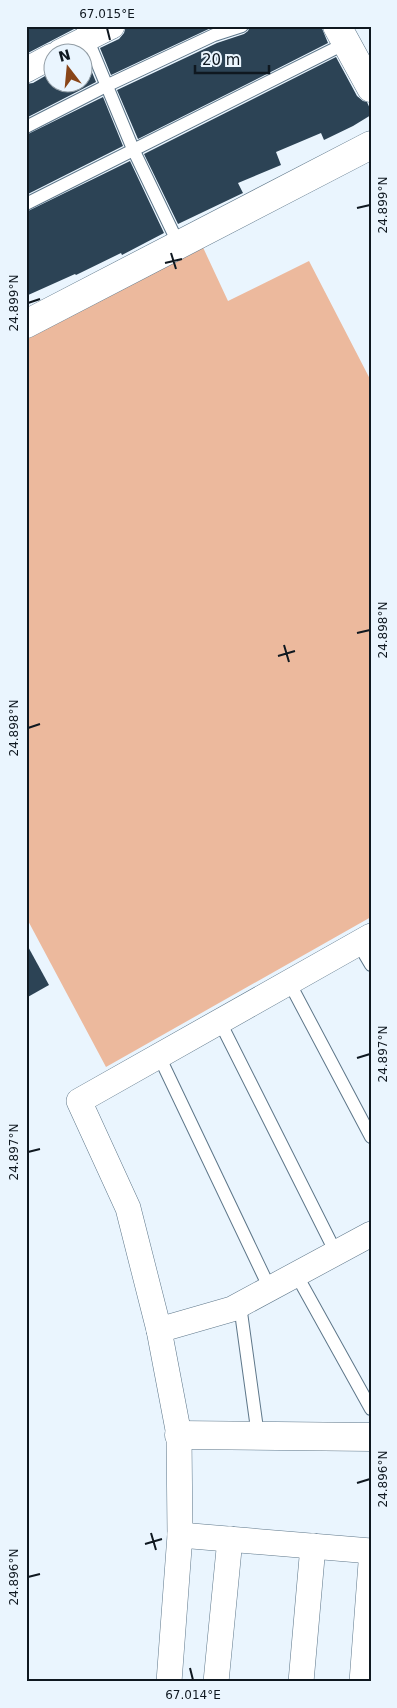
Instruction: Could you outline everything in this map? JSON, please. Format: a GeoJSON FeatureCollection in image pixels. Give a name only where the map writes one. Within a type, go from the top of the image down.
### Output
{"type":"FeatureCollection","features":[{"type":"Feature","properties":{"kind":"street"},"geometry":{"type":"LineString","coordinates":[[72,42],[84,32],[112,26]]}},
{"type":"Feature","properties":{"kind":"street"},"geometry":{"type":"LineString","coordinates":[[342,35],[371,88]]}},
{"type":"Feature","properties":{"kind":"street"},"geometry":{"type":"LineString","coordinates":[[26,70],[42,61]]}},
{"type":"Feature","properties":{"kind":"street"},"geometry":{"type":"LineString","coordinates":[[26,324],[371,146]]}},
{"type":"Feature","properties":{"kind":"street"},"geometry":{"type":"LineString","coordinates":[[169,1682],[180,1535],[179,1435],[159,1330],[128,1208],[79,1101],[365,939]]}},
{"type":"Feature","properties":{"kind":"street"},"geometry":{"type":"LineString","coordinates":[[159,1330],[232,1309],[336,1253],[369,1240]]}},
{"type":"Feature","properties":{"kind":"street"},"geometry":{"type":"LineString","coordinates":[[179,1435],[371,1437]]}},
{"type":"Feature","properties":{"kind":"street"},"geometry":{"type":"LineString","coordinates":[[180,1535],[371,1551]]}},
{"type":"Feature","properties":{"kind":"street"},"geometry":{"type":"LineString","coordinates":[[216,1682],[230,1540]]}},
{"type":"Feature","properties":{"kind":"street"},"geometry":{"type":"LineString","coordinates":[[301,1682],[312,1546]]}},
{"type":"Feature","properties":{"kind":"street"},"geometry":{"type":"LineString","coordinates":[[362,1682],[371,1563]]}},
{"type":"Feature","properties":{"kind":"lane"},"geometry":{"type":"LineString","coordinates":[[26,127],[106,86],[214,35],[242,26]]}},
{"type":"Feature","properties":{"kind":"lane"},"geometry":{"type":"LineString","coordinates":[[84,32],[133,150],[179,244]]}},
{"type":"Feature","properties":{"kind":"lane"},"geometry":{"type":"LineString","coordinates":[[26,204],[133,150],[342,35]]}},
{"type":"Feature","properties":{"kind":"lane"},"geometry":{"type":"LineString","coordinates":[[365,939],[371,966]]}},
{"type":"Feature","properties":{"kind":"lane"},"geometry":{"type":"LineString","coordinates":[[289,982],[371,1137]]}},
{"type":"Feature","properties":{"kind":"lane"},"geometry":{"type":"LineString","coordinates":[[220,1022],[336,1253]]}},
{"type":"Feature","properties":{"kind":"lane"},"geometry":{"type":"LineString","coordinates":[[159,1056],[270,1289]]}},
{"type":"Feature","properties":{"kind":"lane"},"geometry":{"type":"LineString","coordinates":[[296,1274],[371,1409]]}},
{"type":"Feature","properties":{"kind":"lane"},"geometry":{"type":"LineString","coordinates":[[240,1305],[258,1436]]}},
{"type":"Feature","properties":{"kind":"shaded area"},"geometry":{"type":"Polygon","coordinates":[[[200,241],[228,301],[309,261],[371,381],[371,917],[106,1067],[26,917],[26,335],[200,241]]]}},
{"type":"Feature","properties":{"kind":"building"},"geometry":{"type":"Polygon","coordinates":[[[26,26],[74,26],[74,29],[49,42],[42,42],[42,46],[26,54],[26,26]]]}},
{"type":"Feature","properties":{"kind":"building"},"geometry":{"type":"Polygon","coordinates":[[[126,26],[215,26],[111,75],[100,48],[119,39],[124,33],[126,26]]]}},
{"type":"Feature","properties":{"kind":"building"},"geometry":{"type":"Polygon","coordinates":[[[250,26],[321,26],[328,43],[138,139],[117,90],[217,43],[244,34],[250,26]]]}},
{"type":"Feature","properties":{"kind":"building"},"geometry":{"type":"Polygon","coordinates":[[[336,57],[357,96],[367,102],[371,115],[324,140],[321,133],[276,152],[281,165],[238,183],[243,193],[178,224],[144,154],[336,57]]]}},
{"type":"Feature","properties":{"kind":"building"},"geometry":{"type":"Polygon","coordinates":[[[92,72],[96,82],[92,84],[92,72]]]}},
{"type":"Feature","properties":{"kind":"building"},"geometry":{"type":"Polygon","coordinates":[[[42,78],[42,92],[77,92],[26,118],[26,84],[33,83],[42,78]]]}},
{"type":"Feature","properties":{"kind":"building"},"geometry":{"type":"Polygon","coordinates":[[[103,97],[123,146],[26,195],[26,135],[103,97]]]}},
{"type":"Feature","properties":{"kind":"building"},"geometry":{"type":"Polygon","coordinates":[[[130,161],[164,233],[122,255],[121,253],[26,296],[26,212],[130,161]]]}},
{"type":"Feature","properties":{"kind":"building"},"geometry":{"type":"Polygon","coordinates":[[[26,943],[49,985],[26,998],[26,943]]]}}]}
